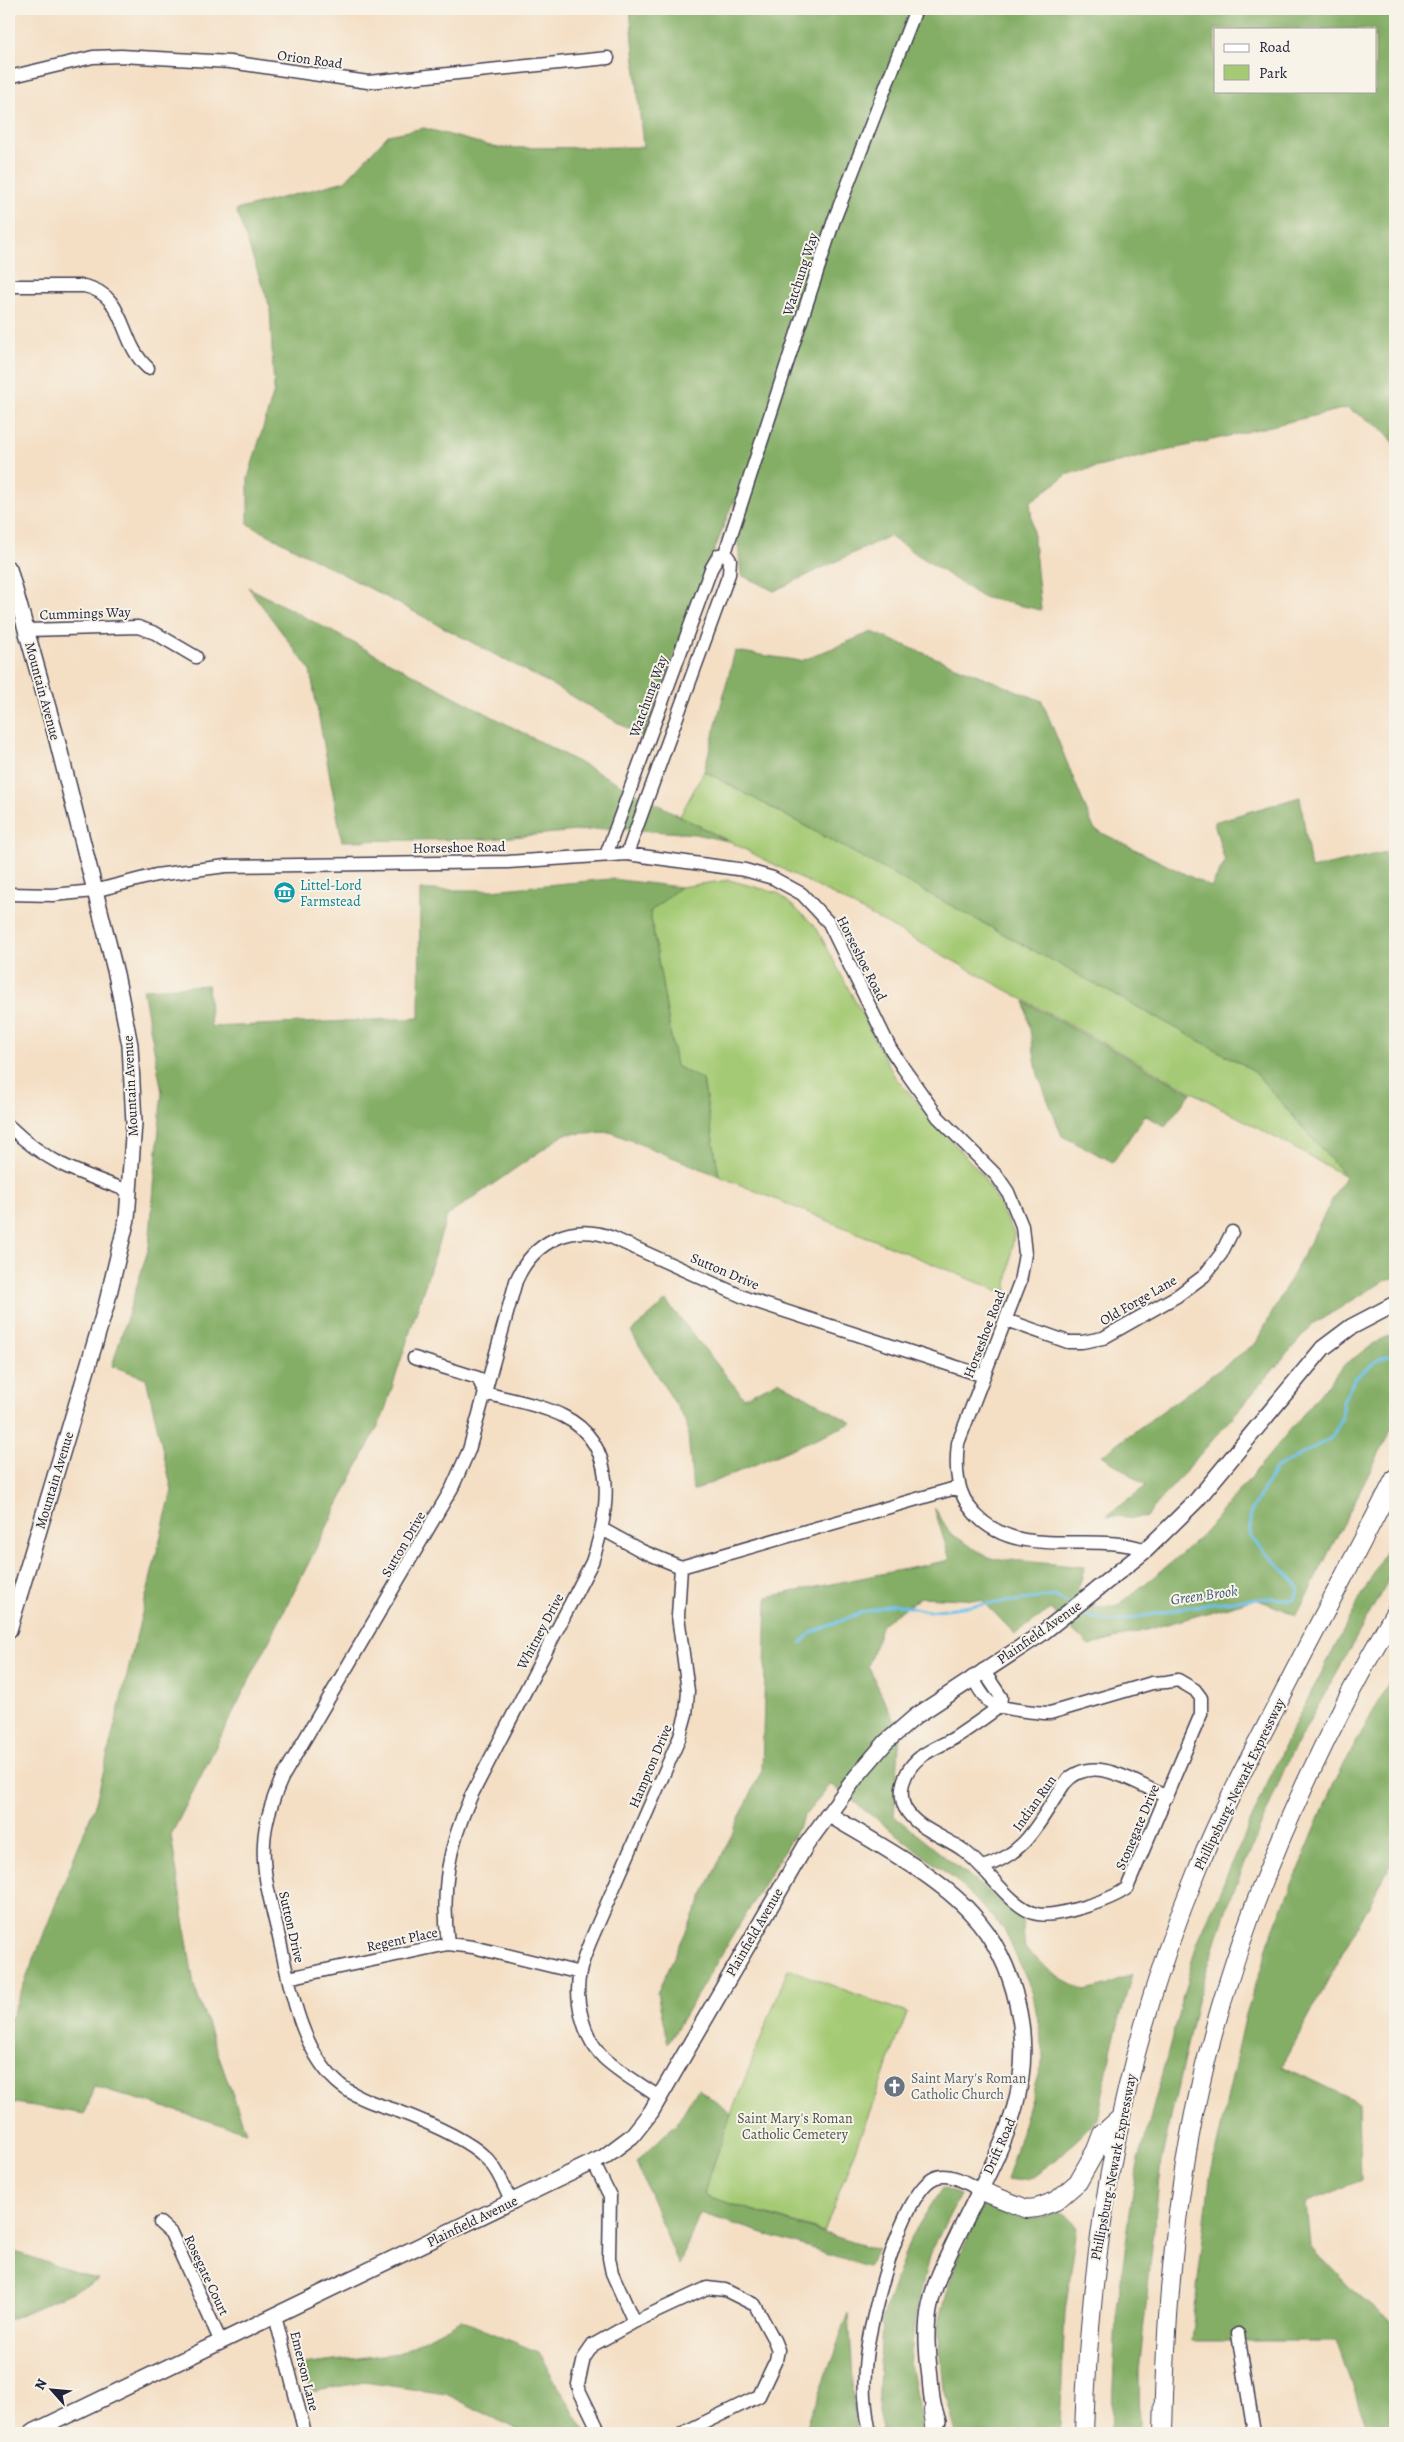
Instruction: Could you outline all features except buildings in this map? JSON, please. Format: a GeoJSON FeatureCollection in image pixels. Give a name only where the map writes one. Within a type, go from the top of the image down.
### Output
{"type":"FeatureCollection","features":[{"type":"Feature","properties":{"kind":"highway","name":"Phillipsburg-Newark Expressway"},"geometry":{"type":"LineString","coordinates":[[1084,2433],[1086,2355],[1103,2207],[1119,2119],[1148,2007],[1202,1858],[1235,1785],[1395,1478]]}},
{"type":"Feature","properties":{"kind":"highway"},"geometry":{"type":"LineString","coordinates":[[1163,2433],[1165,2349],[1175,2232],[1194,2114],[1230,1976],[1260,1891],[1308,1778],[1395,1612]]}},
{"type":"Feature","properties":{"kind":"highway"},"geometry":{"type":"LineString","coordinates":[[979,2190],[1026,2209],[1037,2208],[1056,2201],[1078,2182],[1096,2150],[1102,2134],[1119,2119]]}},
{"type":"Feature","properties":{"kind":"highway"},"geometry":{"type":"LineString","coordinates":[[934,2410],[936,2433]]}},
{"type":"Feature","properties":{"kind":"main road","name":"Mountain Avenue"},"geometry":{"type":"LineString","coordinates":[[9,570],[27,630],[116,974],[130,1045],[134,1123],[127,1219],[106,1306],[9,1630]]}},
{"type":"Feature","properties":{"kind":"main road","name":"Plainfield Avenue"},"geometry":{"type":"LineString","coordinates":[[31,2433],[512,2203],[619,2147],[632,2136],[660,2098],[779,1888],[828,1814],[886,1742],[916,1716],[977,1673],[1041,1634],[1146,1550],[1196,1501],[1323,1348],[1351,1327],[1395,1304]]}},
{"type":"Feature","properties":{"kind":"main road","name":"Drift Road"},"geometry":{"type":"LineString","coordinates":[[828,1814],[952,1894],[972,1913],[999,1953],[1008,1972],[1022,2021],[1024,2039],[1018,2102],[1005,2137],[940,2274],[930,2305],[927,2334],[934,2410],[943,2433]]}},
{"type":"Feature","properties":{"kind":"street","name":"Watchung Way"},"geometry":{"type":"LineString","coordinates":[[606,855],[711,569],[719,555],[724,553],[834,220],[916,9]]}},
{"type":"Feature","properties":{"kind":"street","name":"Orion Road"},"geometry":{"type":"LineString","coordinates":[[9,77],[93,57],[121,56],[230,62],[368,82],[608,58]]}},
{"type":"Feature","properties":{"kind":"street"},"geometry":{"type":"LineString","coordinates":[[9,286],[84,286],[95,288],[115,304],[134,352],[148,368]]}},
{"type":"Feature","properties":{"kind":"street","name":"Watchung Way"},"geometry":{"type":"LineString","coordinates":[[627,854],[729,574],[730,560],[724,553]]}},
{"type":"Feature","properties":{"kind":"street","name":"Cummings Way"},"geometry":{"type":"LineString","coordinates":[[27,630],[138,627],[155,633],[196,657]]}},
{"type":"Feature","properties":{"kind":"street","name":"Horseshoe Road"},"geometry":{"type":"LineString","coordinates":[[9,894],[53,895],[94,892],[156,875],[226,866],[508,862],[627,854],[758,873],[788,885],[802,894],[820,912],[841,944],[890,1048],[904,1069],[938,1117],[997,1176],[1018,1212],[1025,1240],[1024,1269],[958,1442],[955,1463],[959,1487],[971,1510],[994,1531],[1012,1538],[1031,1541],[1116,1542],[1146,1550]]}},
{"type":"Feature","properties":{"kind":"street"},"geometry":{"type":"LineString","coordinates":[[9,1126],[34,1149],[65,1168],[129,1191]]}},
{"type":"Feature","properties":{"kind":"street","name":"Sutton Drive"},"geometry":{"type":"LineString","coordinates":[[512,2203],[496,2171],[486,2157],[469,2144],[411,2116],[365,2100],[343,2087],[330,2075],[318,2057],[295,2008],[265,1867],[264,1842],[272,1801],[282,1778],[452,1488],[469,1450],[516,1282],[522,1268],[536,1250],[548,1242],[576,1232],[606,1236],[748,1299],[984,1376]]}},
{"type":"Feature","properties":{"kind":"street","name":"Old Forge Lane"},"geometry":{"type":"LineString","coordinates":[[1006,1320],[1068,1342],[1082,1342],[1103,1338],[1178,1296],[1204,1276],[1221,1254],[1232,1232]]}},
{"type":"Feature","properties":{"kind":"street"},"geometry":{"type":"LineString","coordinates":[[414,1358],[478,1378],[485,1393]]}},
{"type":"Feature","properties":{"kind":"street","name":"Whitney Drive"},"geometry":{"type":"LineString","coordinates":[[448,1944],[445,1920],[446,1881],[450,1849],[457,1826],[470,1796],[584,1580],[602,1530],[606,1503],[604,1465],[598,1449],[576,1423],[561,1415],[485,1393]]}},
{"type":"Feature","properties":{"kind":"street"},"geometry":{"type":"LineString","coordinates":[[602,1530],[642,1551],[681,1567],[959,1487]]}},
{"type":"Feature","properties":{"kind":"street","name":"Hampton Drive"},"geometry":{"type":"LineString","coordinates":[[660,2098],[603,2058],[588,2032],[578,1999],[580,1973],[590,1942],[679,1739],[686,1714],[688,1691],[678,1616],[681,1567]]}},
{"type":"Feature","properties":{"kind":"street"},"geometry":{"type":"LineString","coordinates":[[977,1673],[1001,1697],[1000,1706]]}},
{"type":"Feature","properties":{"kind":"street","name":"Stonegate Drive"},"geometry":{"type":"LineString","coordinates":[[1178,1680],[1195,1690],[1201,1698],[1201,1714],[1166,1797],[1127,1888],[1117,1896],[1050,1914],[1038,1914],[1019,1906],[983,1867],[963,1849],[912,1816],[906,1809],[902,1794],[906,1775],[913,1763],[927,1751],[959,1735],[1000,1706],[1037,1713],[1050,1713],[1152,1683],[1178,1680]]}},
{"type":"Feature","properties":{"kind":"street","name":"Indian Run"},"geometry":{"type":"LineString","coordinates":[[983,1867],[1006,1859],[1018,1851],[1064,1784],[1070,1777],[1082,1770],[1103,1769],[1166,1797]]}},
{"type":"Feature","properties":{"kind":"street","name":"Regent Place"},"geometry":{"type":"LineString","coordinates":[[288,1978],[448,1944],[473,1947],[580,1973]]}},
{"type":"Feature","properties":{"kind":"street"},"geometry":{"type":"LineString","coordinates":[[593,2162],[610,2196],[610,2258],[612,2273],[634,2322]]}},
{"type":"Feature","properties":{"kind":"street"},"geometry":{"type":"LineString","coordinates":[[870,2433],[864,2384],[872,2325],[895,2244],[911,2204],[921,2187],[938,2177],[957,2178],[979,2190]]}},
{"type":"Feature","properties":{"kind":"street","name":"Rosegate Court"},"geometry":{"type":"LineString","coordinates":[[160,2223],[171,2234],[221,2342]]}},
{"type":"Feature","properties":{"kind":"street"},"geometry":{"type":"LineString","coordinates":[[600,2433],[580,2392],[578,2375],[584,2358],[593,2345],[634,2322],[708,2288],[715,2288],[733,2294],[755,2306],[778,2350],[776,2360],[759,2396],[683,2433]]}},
{"type":"Feature","properties":{"kind":"street","name":"Emerson Lane"},"geometry":{"type":"LineString","coordinates":[[275,2316],[305,2433]]}},
{"type":"Feature","properties":{"kind":"street"},"geometry":{"type":"LineString","coordinates":[[1238,2334],[1254,2433]]}},
{"type":"Feature","properties":{"kind":"green space"},"geometry":{"type":"Polygon","coordinates":[[[630,9],[1226,9],[1236,13],[1238,9],[1395,9],[1395,448],[1388,435],[1382,429],[1347,408],[1068,474],[1030,502],[1041,610],[982,597],[889,536],[774,591],[741,575],[734,499],[643,737],[545,681],[248,524],[248,478],[274,391],[270,307],[236,210],[345,181],[388,135],[424,128],[498,148],[643,147],[630,9]]]}},
{"type":"Feature","properties":{"kind":"green space"},"geometry":{"type":"Polygon","coordinates":[[[248,587],[727,841],[695,834],[610,828],[490,839],[342,841],[310,670],[248,587]]]}},
{"type":"Feature","properties":{"kind":"green space"},"geometry":{"type":"Polygon","coordinates":[[[872,632],[1042,701],[1094,829],[1211,887],[1225,862],[1214,822],[1300,797],[1311,869],[1395,850],[1395,1278],[1384,1281],[1312,1325],[1145,1518],[1107,1516],[1146,1486],[1102,1455],[1256,1343],[1345,1176],[1253,1070],[704,771],[735,651],[801,661],[872,632]]]}},
{"type":"Feature","properties":{"kind":"green space"},"geometry":{"type":"Polygon","coordinates":[[[704,771],[1253,1070],[1345,1176],[839,898],[680,816],[704,771]]]}},
{"type":"Feature","properties":{"kind":"green space"},"geometry":{"type":"Polygon","coordinates":[[[611,879],[680,887],[650,912],[676,1066],[703,1080],[719,1176],[610,1132],[565,1134],[447,1216],[383,1416],[171,1835],[194,1986],[246,2132],[94,2086],[85,2114],[9,2102],[9,2022],[96,1802],[172,1490],[146,1378],[112,1366],[149,1247],[162,1092],[143,989],[208,985],[211,1027],[419,1018],[420,890],[491,890],[611,879]]]}},
{"type":"Feature","properties":{"kind":"green space"},"geometry":{"type":"Polygon","coordinates":[[[729,880],[778,893],[816,927],[895,1077],[983,1176],[1014,1233],[1006,1294],[719,1176],[703,1080],[676,1067],[650,911],[680,887],[729,880]]]}},
{"type":"Feature","properties":{"kind":"green space"},"geometry":{"type":"Polygon","coordinates":[[[1025,1002],[1191,1093],[1165,1126],[1145,1115],[1113,1162],[1062,1136],[1038,1075],[1025,1002]]]}},
{"type":"Feature","properties":{"kind":"green space"},"geometry":{"type":"Polygon","coordinates":[[[666,1301],[744,1398],[778,1381],[852,1423],[693,1491],[687,1423],[631,1332],[666,1301]]]}},
{"type":"Feature","properties":{"kind":"green space"},"geometry":{"type":"Polygon","coordinates":[[[1395,1334],[1395,1422],[1297,1615],[1256,1599],[1089,1646],[1051,1609],[1015,1634],[982,1600],[921,1597],[882,1624],[868,1666],[900,1733],[894,1816],[1022,1919],[1025,1949],[1057,1976],[1085,1991],[1109,1985],[1132,1974],[1112,2046],[1098,2119],[1057,2159],[1030,2178],[1006,2181],[1044,2055],[1033,1994],[1005,1931],[963,1886],[831,1784],[806,1814],[668,2043],[657,1993],[762,1770],[767,1597],[950,1560],[934,1507],[950,1533],[989,1558],[1085,1567],[1078,1589],[1092,1607],[1116,1607],[1171,1563],[1205,1532],[1345,1364],[1382,1339],[1395,1334]]]}},
{"type":"Feature","properties":{"kind":"green space"},"geometry":{"type":"Polygon","coordinates":[[[1395,1532],[1395,1568],[1289,1758],[1227,1907],[1197,2001],[1161,2161],[1139,2372],[1140,2433],[1111,2433],[1116,2317],[1135,2176],[1197,1943],[1288,1737],[1395,1532]]]}},
{"type":"Feature","properties":{"kind":"green space"},"geometry":{"type":"Polygon","coordinates":[[[1395,1672],[1395,1857],[1282,2066],[1359,2103],[1361,2180],[1306,2203],[1310,2246],[1355,2293],[1395,2324],[1395,2433],[1369,2433],[1337,2341],[1191,2341],[1210,2177],[1246,2014],[1275,1925],[1335,1781],[1395,1672]]]}},
{"type":"Feature","properties":{"kind":"green space","name":"Saint Mary's Roman Catholic Cemetery"},"geometry":{"type":"Polygon","coordinates":[[[788,1969],[907,2013],[824,2232],[703,2195],[731,2114],[788,1969]]]}},
{"type":"Feature","properties":{"kind":"green space"},"geometry":{"type":"Polygon","coordinates":[[[698,2088],[731,2114],[703,2195],[878,2250],[867,2266],[700,2213],[679,2265],[636,2162],[677,2123],[698,2088]]]}},
{"type":"Feature","properties":{"kind":"green space"},"geometry":{"type":"Polygon","coordinates":[[[942,2188],[960,2195],[930,2253],[915,2317],[910,2364],[923,2433],[883,2433],[878,2411],[882,2318],[911,2237],[942,2188]]]}},
{"type":"Feature","properties":{"kind":"green space"},"geometry":{"type":"Polygon","coordinates":[[[983,2204],[1020,2217],[1039,2218],[1058,2212],[1068,2217],[1077,2229],[1065,2312],[1060,2426],[1057,2433],[956,2433],[944,2389],[938,2326],[953,2271],[983,2204]]]}},
{"type":"Feature","properties":{"kind":"green space"},"geometry":{"type":"Polygon","coordinates":[[[9,2250],[99,2280],[9,2320],[9,2250]]]}},
{"type":"Feature","properties":{"kind":"green space"},"geometry":{"type":"Polygon","coordinates":[[[849,2313],[856,2433],[800,2433],[806,2428],[849,2313]]]}},
{"type":"Feature","properties":{"kind":"green space"},"geometry":{"type":"Polygon","coordinates":[[[461,2320],[538,2352],[586,2433],[524,2433],[446,2394],[364,2382],[312,2392],[302,2365],[399,2353],[461,2320]]]}},
{"type":"Feature","properties":{"kind":"waterway","name":"Green Brook"},"geometry":{"type":"LineString","coordinates":[[1079,1611],[1088,1616],[1112,1622],[1211,1603],[1271,1598],[1291,1600],[1295,1598],[1299,1590],[1296,1583],[1251,1538],[1250,1514],[1275,1469],[1331,1438],[1341,1421],[1343,1402],[1355,1378],[1378,1360],[1395,1353]]}},
{"type":"Feature","properties":{"kind":"waterway","name":"Green Brook"},"geometry":{"type":"LineString","coordinates":[[801,1643],[811,1633],[860,1613],[894,1604],[928,1611],[1055,1596],[1070,1605]]}},
{"type":"Feature","properties":{"kind":"place","name":"Littel-Lord Farmstead"},"geometry":{"type":"Point","coordinates":[284,893]}},
{"type":"Feature","properties":{"kind":"place","name":"Saint Mary's Roman Catholic Church"},"geometry":{"type":"Point","coordinates":[895,2086]}}]}
